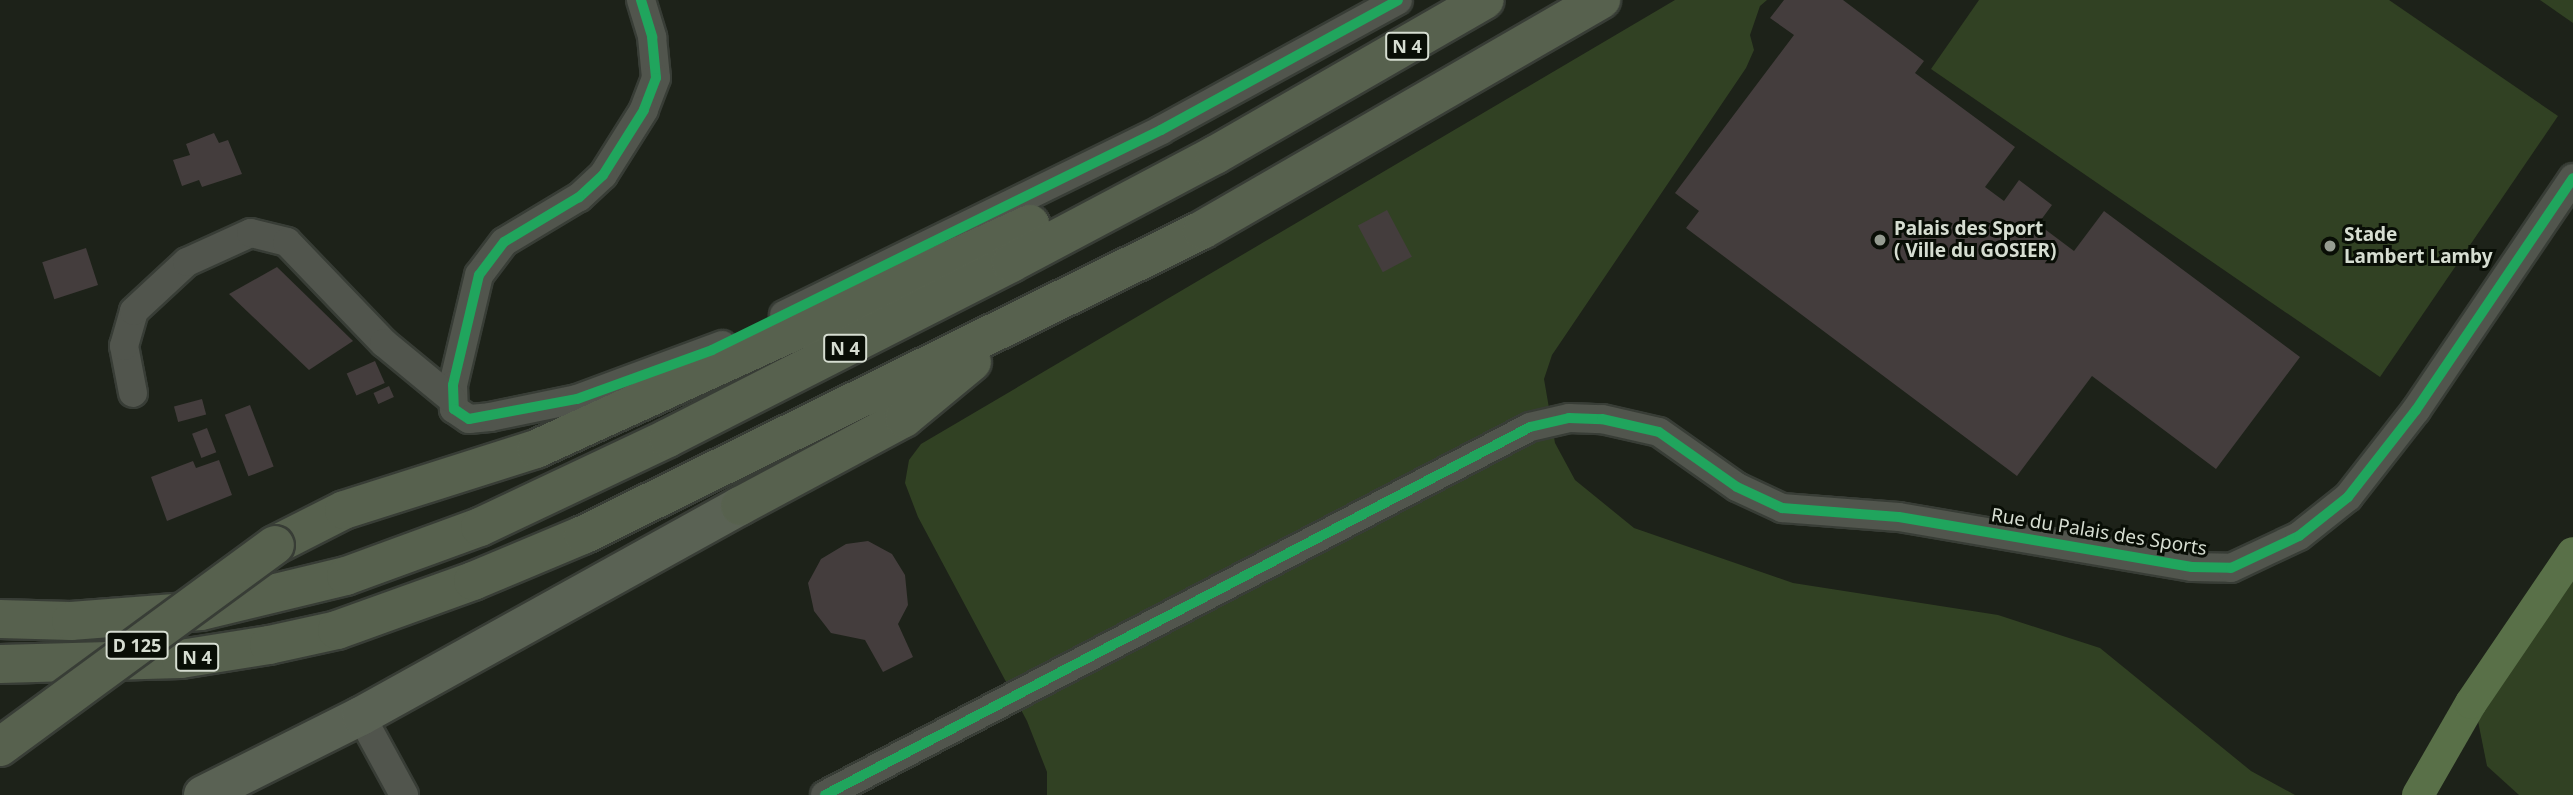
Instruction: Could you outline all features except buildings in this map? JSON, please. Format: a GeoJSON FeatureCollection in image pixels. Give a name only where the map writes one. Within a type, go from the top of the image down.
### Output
{"type":"FeatureCollection","features":[{"type":"Feature","properties":{"kind":"highway","name":"N 4"},"geometry":{"type":"LineString","coordinates":[[0,619],[71,621],[201,611],[346,576],[481,527],[668,438],[1023,257],[1329,91],[1485,0]]}},
{"type":"Feature","properties":{"kind":"highway","name":"N 4"},"geometry":{"type":"LineString","coordinates":[[0,664],[181,659],[337,630],[422,601],[583,535],[1202,230],[1601,0]]}},
{"type":"Feature","properties":{"kind":"highway","name":"D 125"},"geometry":{"type":"LineString","coordinates":[[0,747],[275,545],[344,510],[536,449],[1158,164],[1329,91]]}},
{"type":"Feature","properties":{"kind":"highway"},"geometry":{"type":"LineString","coordinates":[[740,506],[904,418],[1023,320]]}},
{"type":"Feature","properties":{"kind":"main road"},"geometry":{"type":"LineString","coordinates":[[203,795],[361,716],[740,506]]}},
{"type":"Feature","properties":{"kind":"street"},"geometry":{"type":"LineString","coordinates":[[641,0],[652,37],[656,78],[644,110],[603,175],[579,197],[504,242],[479,275],[465,322],[452,399],[454,409],[469,419],[577,399],[712,350],[1161,130],[1398,0]]}},
{"type":"Feature","properties":{"kind":"street","name":"Rue du Palais des Sports"},"geometry":{"type":"LineString","coordinates":[[825,795],[1530,427],[1569,418],[1602,419],[1659,432],[1737,487],[1782,508],[1899,517],[2192,567],[2231,568],[2299,536],[2348,497],[2416,410],[2573,178]]}},
{"type":"Feature","properties":{"kind":"street"},"geometry":{"type":"LineString","coordinates":[[133,393],[124,346],[134,312],[187,262],[251,233],[287,242],[384,343],[452,399]]}},
{"type":"Feature","properties":{"kind":"street"},"geometry":{"type":"LineString","coordinates":[[361,716],[404,795]]}},
{"type":"Feature","properties":{"kind":"green space"},"geometry":{"type":"Polygon","coordinates":[[[1675,0],[1767,0],[1760,6],[1750,35],[1754,50],[1746,68],[1552,355],[1544,379],[1555,443],[1575,480],[1634,528],[1793,583],[1998,615],[2100,648],[2251,771],[2295,795],[1047,795],[1047,772],[1027,721],[918,517],[905,483],[909,460],[921,444],[1675,0]]]}},
{"type":"Feature","properties":{"kind":"green space","name":"Stade Lambert Lamby"},"geometry":{"type":"Polygon","coordinates":[[[1979,0],[2389,0],[2558,116],[2380,377],[1931,69],[1979,0]]]}},
{"type":"Feature","properties":{"kind":"green space"},"geometry":{"type":"Polygon","coordinates":[[[2540,0],[2573,0],[2573,23],[2540,0]]]}},
{"type":"Feature","properties":{"kind":"green space"},"geometry":{"type":"Polygon","coordinates":[[[2573,560],[2573,795],[2519,795],[2487,766],[2477,716],[2493,675],[2573,560]]]}},
{"type":"Feature","properties":{"kind":"waterway"},"geometry":{"type":"LineString","coordinates":[[2418,795],[2471,703],[2573,553]]}},
{"type":"Feature","properties":{"kind":"cycle path"},"geometry":{"type":"LineString","coordinates":[[641,0],[652,37],[656,78],[644,110],[603,175],[579,197],[504,242],[479,275],[453,385],[454,409],[469,419],[577,399],[712,350],[1161,130],[1398,0]]}},
{"type":"Feature","properties":{"kind":"cycle path"},"geometry":{"type":"LineString","coordinates":[[825,795],[1530,427],[1569,418],[1602,419],[1659,432],[1737,487],[1782,508],[1899,517],[2192,567],[2231,568],[2299,536],[2348,497],[2416,410],[2573,178]]}},
{"type":"Feature","properties":{"kind":"place","name":"Palais des Sport ( Ville du GOSIER)"},"geometry":{"type":"Point","coordinates":[1880,240]}},
{"type":"Feature","properties":{"kind":"place","name":"Stade Lambert Lamby"},"geometry":{"type":"Point","coordinates":[2330,246]}}]}
